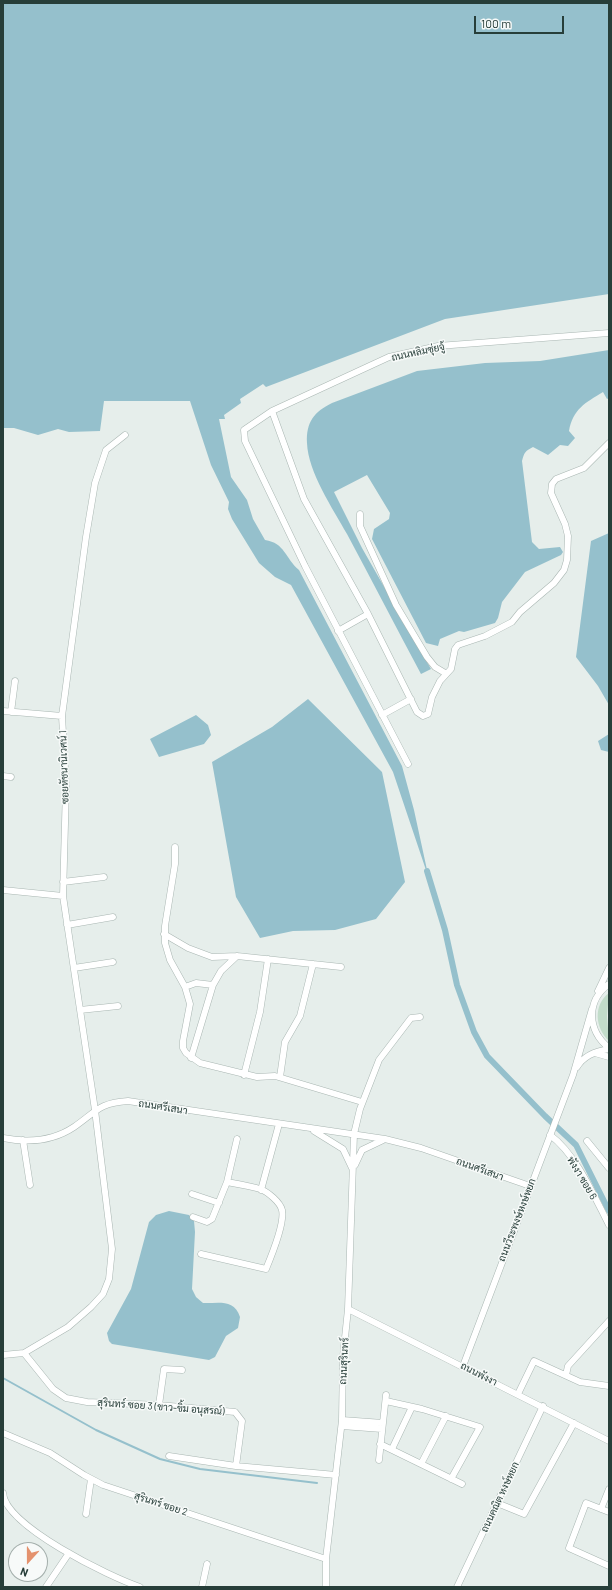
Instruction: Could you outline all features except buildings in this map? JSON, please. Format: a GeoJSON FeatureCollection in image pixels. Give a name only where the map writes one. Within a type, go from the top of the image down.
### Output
{"type":"FeatureCollection","features":[{"type":"Feature","properties":{"kind":"street","name":"ถนนหลิมซุ่ยจู้"},"geometry":{"type":"LineString","coordinates":[[338,631],[271,496],[245,440],[244,430],[272,411],[389,357],[438,346],[609,333]]}},
{"type":"Feature","properties":{"kind":"street"},"geometry":{"type":"LineString","coordinates":[[272,411],[304,499],[368,614],[417,712],[423,716],[428,714],[432,697],[445,673],[451,669],[455,649],[458,645],[485,636],[512,622],[520,612],[554,583],[564,570],[567,560],[568,536],[565,524],[551,493],[552,484],[556,479],[584,468],[609,443]]}},
{"type":"Feature","properties":{"kind":"street","name":"ซอยหัชนานิเวศน์ 1"},"geometry":{"type":"LineString","coordinates":[[95,1110],[63,896],[66,788],[62,716],[86,537],[95,483],[106,450],[125,435]]}},
{"type":"Feature","properties":{"kind":"street"},"geometry":{"type":"LineString","coordinates":[[360,514],[360,526],[396,605],[426,657],[435,667],[445,673]]}},
{"type":"Feature","properties":{"kind":"street"},"geometry":{"type":"LineString","coordinates":[[368,614],[338,631],[408,764]]}},
{"type":"Feature","properties":{"kind":"street"},"geometry":{"type":"LineString","coordinates":[[12,712],[15,681]]}},
{"type":"Feature","properties":{"kind":"street"},"geometry":{"type":"LineString","coordinates":[[382,715],[411,699]]}},
{"type":"Feature","properties":{"kind":"street"},"geometry":{"type":"LineString","coordinates":[[3,711],[62,716]]}},
{"type":"Feature","properties":{"kind":"street"},"geometry":{"type":"LineString","coordinates":[[3,776],[11,777]]}},
{"type":"Feature","properties":{"kind":"street"},"geometry":{"type":"LineString","coordinates":[[175,847],[173,882],[164,934],[170,960],[185,987],[190,1004],[183,1048],[191,1058],[200,1064],[244,1075],[280,1077],[362,1102]]}},
{"type":"Feature","properties":{"kind":"street"},"geometry":{"type":"LineString","coordinates":[[63,882],[104,877]]}},
{"type":"Feature","properties":{"kind":"street"},"geometry":{"type":"LineString","coordinates":[[3,890],[63,896]]}},
{"type":"Feature","properties":{"kind":"street"},"geometry":{"type":"LineString","coordinates":[[67,925],[113,917]]}},
{"type":"Feature","properties":{"kind":"street"},"geometry":{"type":"LineString","coordinates":[[164,934],[198,953],[212,957],[237,956],[341,967]]}},
{"type":"Feature","properties":{"kind":"street"},"geometry":{"type":"LineString","coordinates":[[191,1058],[213,984],[221,971],[237,956]]}},
{"type":"Feature","properties":{"kind":"street"},"geometry":{"type":"LineString","coordinates":[[244,1075],[260,1012],[268,959]]}},
{"type":"Feature","properties":{"kind":"street"},"geometry":{"type":"LineString","coordinates":[[74,968],[113,962]]}},
{"type":"Feature","properties":{"kind":"street"},"geometry":{"type":"LineString","coordinates":[[280,1077],[285,1042],[300,1016],[313,964]]}},
{"type":"Feature","properties":{"kind":"street"},"geometry":{"type":"LineString","coordinates":[[596,998],[609,968]]}},
{"type":"Feature","properties":{"kind":"street"},"geometry":{"type":"LineString","coordinates":[[185,987],[196,983],[213,984]]}},
{"type":"Feature","properties":{"kind":"street"},"geometry":{"type":"LineString","coordinates":[[596,998],[602,989],[609,984]]}},
{"type":"Feature","properties":{"kind":"street","name":"ถนนวีระพงษ์หงษ์หยก"},"geometry":{"type":"LineString","coordinates":[[463,1366],[573,1075],[596,998]]}},
{"type":"Feature","properties":{"kind":"street"},"geometry":{"type":"LineString","coordinates":[[80,1010],[118,1006]]}},
{"type":"Feature","properties":{"kind":"street"},"geometry":{"type":"LineString","coordinates":[[592,1009],[591,1020],[596,1034],[609,1048]]}},
{"type":"Feature","properties":{"kind":"street","name":"ถนนสุรินทร์"},"geometry":{"type":"LineString","coordinates":[[326,1587],[326,1559],[342,1423],[343,1356],[348,1309],[354,1134],[362,1102],[379,1060],[411,1018],[420,1018]]}},
{"type":"Feature","properties":{"kind":"street","name":"ถนนวีระพงษ์หงษ์หยก"},"geometry":{"type":"LineString","coordinates":[[573,1075],[584,1057],[609,1048]]}},
{"type":"Feature","properties":{"kind":"street"},"geometry":{"type":"LineString","coordinates":[[593,1053],[609,1057]]}},
{"type":"Feature","properties":{"kind":"street","name":"ถนนศรีเสนา"},"geometry":{"type":"LineString","coordinates":[[3,1138],[31,1141],[52,1138],[73,1127],[95,1110],[111,1102],[128,1101],[385,1139],[421,1148],[530,1186]]}},
{"type":"Feature","properties":{"kind":"street"},"geometry":{"type":"LineString","coordinates":[[3,1355],[24,1353],[68,1327],[91,1307],[103,1294],[109,1279],[112,1249],[95,1110]]}},
{"type":"Feature","properties":{"kind":"street"},"geometry":{"type":"LineString","coordinates":[[262,1190],[279,1124]]}},
{"type":"Feature","properties":{"kind":"street"},"geometry":{"type":"LineString","coordinates":[[312,1129],[343,1149],[353,1169]]}},
{"type":"Feature","properties":{"kind":"street","name":"พังงา ซอย 6"},"geometry":{"type":"LineString","coordinates":[[550,1134],[560,1142],[580,1171],[609,1225]]}},
{"type":"Feature","properties":{"kind":"street"},"geometry":{"type":"LineString","coordinates":[[193,1217],[207,1222],[212,1219],[227,1182],[237,1139]]}},
{"type":"Feature","properties":{"kind":"street"},"geometry":{"type":"LineString","coordinates":[[353,1169],[362,1150],[385,1139]]}},
{"type":"Feature","properties":{"kind":"street"},"geometry":{"type":"LineString","coordinates":[[23,1140],[30,1185]]}},
{"type":"Feature","properties":{"kind":"street"},"geometry":{"type":"LineString","coordinates":[[587,1141],[609,1168]]}},
{"type":"Feature","properties":{"kind":"street"},"geometry":{"type":"LineString","coordinates":[[201,1254],[266,1269],[275,1246],[282,1219],[282,1210],[276,1201],[262,1190],[227,1182]]}},
{"type":"Feature","properties":{"kind":"street"},"geometry":{"type":"LineString","coordinates":[[192,1194],[219,1203]]}},
{"type":"Feature","properties":{"kind":"street","name":"ถนนพังงา"},"geometry":{"type":"LineString","coordinates":[[348,1309],[609,1441]]}},
{"type":"Feature","properties":{"kind":"street"},"geometry":{"type":"LineString","coordinates":[[566,1376],[568,1366],[609,1321]]}},
{"type":"Feature","properties":{"kind":"street","name":"สุรินทร์ ซอย 3 (ขาว-ขิ้ม อนุสรณ์)"},"geometry":{"type":"LineString","coordinates":[[24,1353],[53,1389],[66,1398],[87,1402],[159,1405],[235,1412],[242,1421],[236,1466]]}},
{"type":"Feature","properties":{"kind":"street"},"geometry":{"type":"LineString","coordinates":[[518,1394],[534,1361],[580,1382],[609,1386]]}},
{"type":"Feature","properties":{"kind":"street"},"geometry":{"type":"LineString","coordinates":[[159,1405],[164,1369],[182,1370]]}},
{"type":"Feature","properties":{"kind":"street"},"geometry":{"type":"LineString","coordinates":[[379,1460],[386,1398],[480,1427],[451,1478]]}},
{"type":"Feature","properties":{"kind":"street","name":"ถนนคณิต หงษ์หยก"},"geometry":{"type":"LineString","coordinates":[[457,1587],[542,1406]]}},
{"type":"Feature","properties":{"kind":"street"},"geometry":{"type":"LineString","coordinates":[[392,1449],[412,1407]]}},
{"type":"Feature","properties":{"kind":"street"},"geometry":{"type":"LineString","coordinates":[[421,1464],[446,1416]]}},
{"type":"Feature","properties":{"kind":"street"},"geometry":{"type":"LineString","coordinates":[[342,1423],[383,1426]]}},
{"type":"Feature","properties":{"kind":"street"},"geometry":{"type":"LineString","coordinates":[[497,1503],[524,1514],[574,1423]]}},
{"type":"Feature","properties":{"kind":"street"},"geometry":{"type":"LineString","coordinates":[[3,1442],[5,1434]]}},
{"type":"Feature","properties":{"kind":"street","name":"สุรินทร์ ซอย 2"},"geometry":{"type":"LineString","coordinates":[[5,1434],[50,1453],[103,1485],[326,1559]]}},
{"type":"Feature","properties":{"kind":"street"},"geometry":{"type":"LineString","coordinates":[[380,1444],[462,1484]]}},
{"type":"Feature","properties":{"kind":"street"},"geometry":{"type":"LineString","coordinates":[[169,1456],[236,1466],[336,1475]]}},
{"type":"Feature","properties":{"kind":"street"},"geometry":{"type":"LineString","coordinates":[[86,1514],[91,1479]]}},
{"type":"Feature","properties":{"kind":"street"},"geometry":{"type":"LineString","coordinates":[[601,1509],[609,1490]]}},
{"type":"Feature","properties":{"kind":"street"},"geometry":{"type":"LineString","coordinates":[[3,1493],[3,1500],[28,1527],[84,1562],[140,1587]]}},
{"type":"Feature","properties":{"kind":"street"},"geometry":{"type":"LineString","coordinates":[[609,1512],[586,1503],[569,1548],[609,1566]]}},
{"type":"Feature","properties":{"kind":"street"},"geometry":{"type":"LineString","coordinates":[[46,1587],[69,1553]]}},
{"type":"Feature","properties":{"kind":"street"},"geometry":{"type":"LineString","coordinates":[[202,1587],[207,1564]]}},
{"type":"Feature","properties":{"kind":"green space"},"geometry":{"type":"Polygon","coordinates":[[[609,993],[607,1016],[609,1041],[601,1030],[598,1010],[600,1004],[609,993]]]}},
{"type":"Feature","properties":{"kind":"water"},"geometry":{"type":"Polygon","coordinates":[[[3,3],[609,3],[609,294],[445,319],[266,387],[263,384],[240,399],[241,403],[224,415],[225,419],[219,419],[231,477],[247,500],[253,519],[265,540],[277,544],[299,570],[402,766],[414,810],[429,879],[393,772],[291,585],[275,577],[259,563],[232,519],[228,509],[229,502],[211,465],[190,401],[104,401],[100,431],[69,432],[58,429],[38,435],[14,428],[3,428],[3,3]]]}},
{"type":"Feature","properties":{"kind":"water"},"geometry":{"type":"Polygon","coordinates":[[[609,350],[609,398],[607,399],[603,392],[581,407],[573,417],[571,423],[569,431],[575,438],[568,446],[560,445],[548,455],[533,447],[525,452],[523,456],[522,461],[532,542],[539,549],[560,547],[563,552],[561,555],[525,572],[502,602],[498,618],[495,623],[464,632],[459,631],[440,639],[438,646],[426,643],[372,539],[374,529],[389,519],[390,513],[367,475],[334,492],[362,548],[431,669],[421,674],[316,478],[308,454],[307,443],[308,429],[312,418],[320,410],[332,403],[417,371],[485,363],[540,361],[609,350]]]}},
{"type":"Feature","properties":{"kind":"water"},"geometry":{"type":"Polygon","coordinates":[[[609,533],[609,705],[598,686],[576,657],[591,541],[609,533]]]}},
{"type":"Feature","properties":{"kind":"water"},"geometry":{"type":"Polygon","coordinates":[[[308,699],[382,772],[405,882],[376,919],[335,930],[293,931],[260,938],[236,897],[212,762],[272,727],[308,699]]]}},
{"type":"Feature","properties":{"kind":"water"},"geometry":{"type":"Polygon","coordinates":[[[196,715],[208,725],[211,735],[204,744],[159,757],[150,739],[196,715]]]}},
{"type":"Feature","properties":{"kind":"water"},"geometry":{"type":"Polygon","coordinates":[[[609,734],[609,752],[601,750],[598,741],[609,734]]]}},
{"type":"Feature","properties":{"kind":"water"},"geometry":{"type":"Polygon","coordinates":[[[169,1211],[189,1215],[194,1221],[195,1232],[192,1289],[196,1297],[203,1303],[229,1304],[234,1307],[240,1317],[238,1328],[226,1336],[215,1357],[209,1360],[112,1344],[109,1341],[107,1333],[131,1289],[149,1222],[156,1215],[169,1211]]]}},
{"type":"Feature","properties":{"kind":"waterway"},"geometry":{"type":"LineString","coordinates":[[427,871],[445,930],[457,985],[474,1032],[487,1056],[545,1116],[576,1145],[609,1211]]}},
{"type":"Feature","properties":{"kind":"waterway"},"geometry":{"type":"LineString","coordinates":[[3,1378],[96,1430],[160,1459],[200,1469],[317,1483]]}}]}
